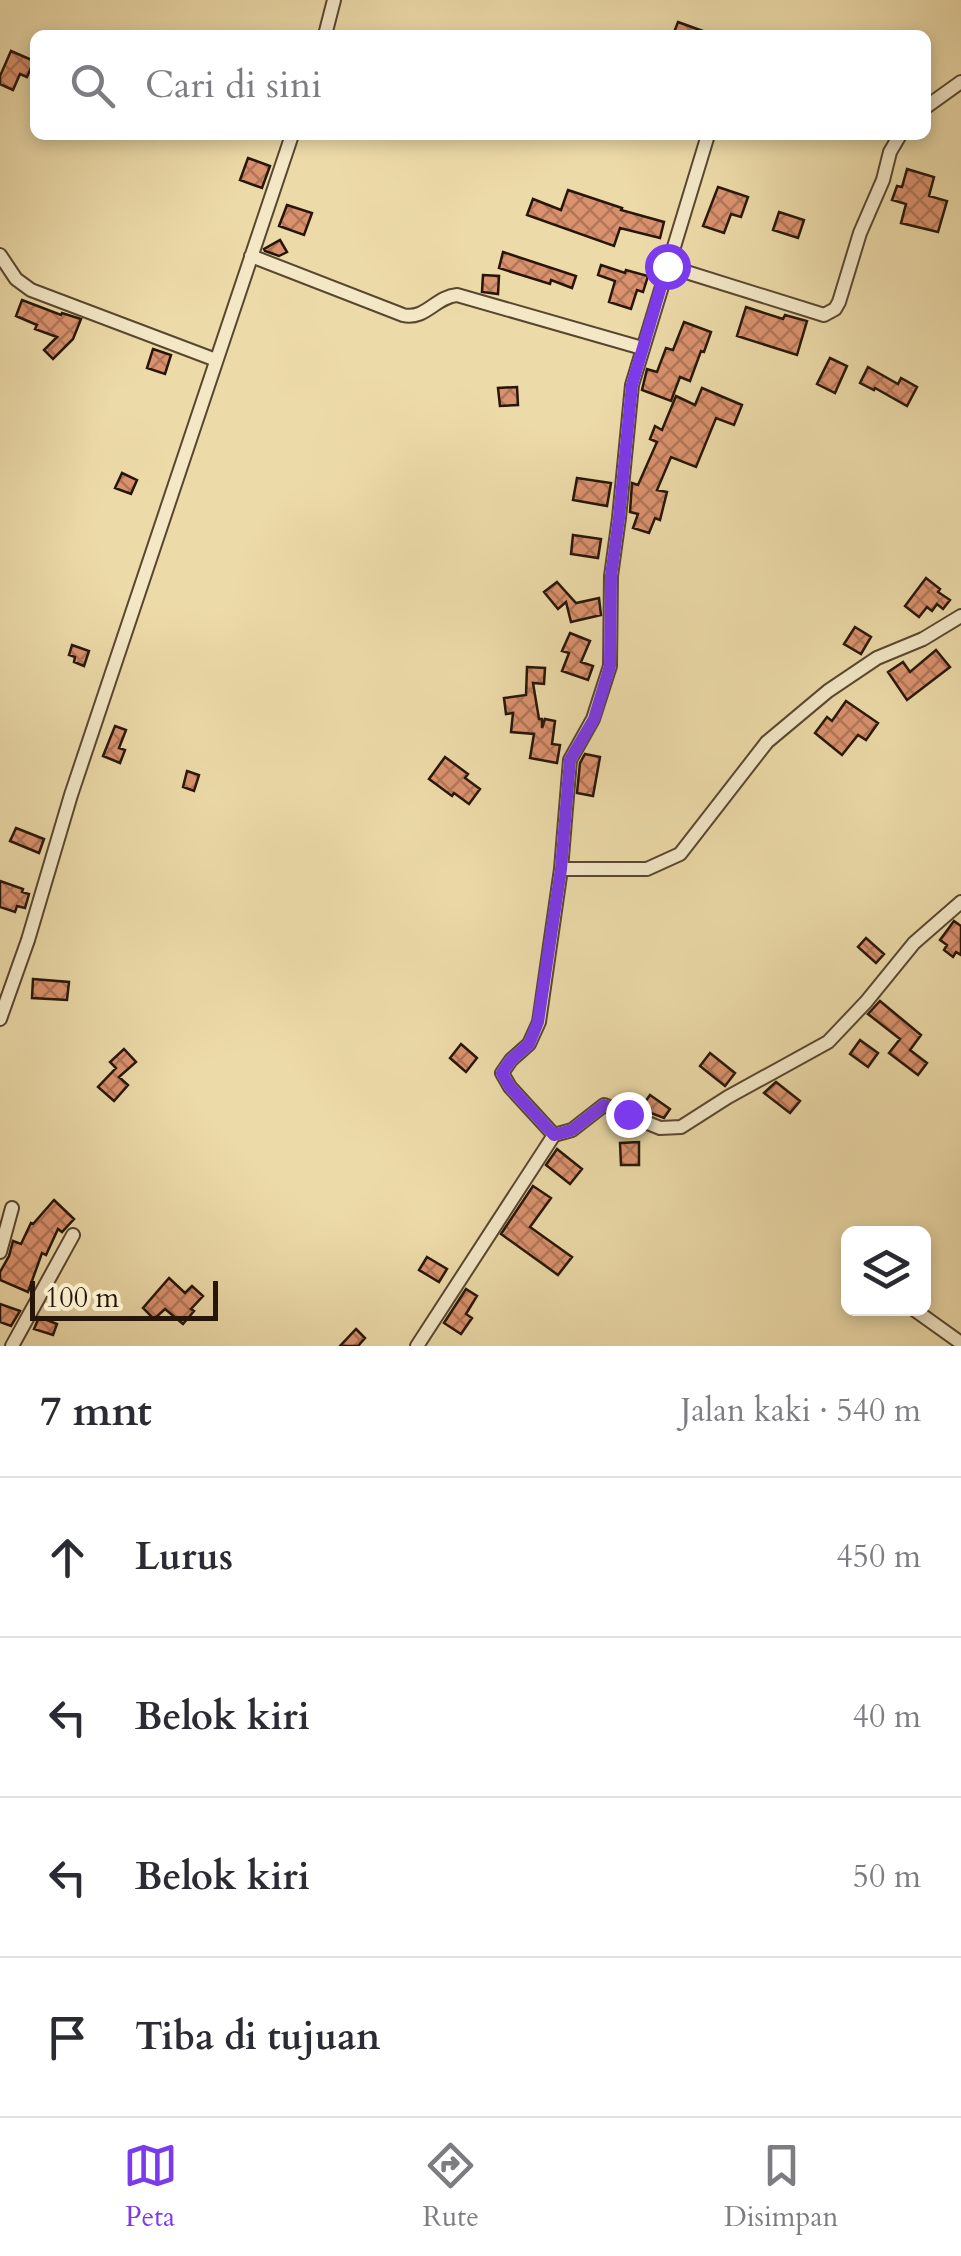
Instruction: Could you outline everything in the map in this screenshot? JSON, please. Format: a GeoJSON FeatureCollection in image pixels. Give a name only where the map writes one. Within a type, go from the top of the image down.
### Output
{"type":"FeatureCollection","features":[{"type":"Feature","properties":{"kind":"street"},"geometry":{"type":"LineString","coordinates":[[326,30],[334,0]]}},
{"type":"Feature","properties":{"kind":"street"},"geometry":{"type":"LineString","coordinates":[[931,103],[961,82]]}},
{"type":"Feature","properties":{"kind":"street"},"geometry":{"type":"LineString","coordinates":[[0,1019],[71,794],[290,140]]}},
{"type":"Feature","properties":{"kind":"street"},"geometry":{"type":"LineString","coordinates":[[554,1135],[502,1073],[529,1044],[538,1022],[561,869],[570,760],[594,719],[610,666],[611,576],[632,385],[706,140]]}},
{"type":"Feature","properties":{"kind":"street"},"geometry":{"type":"LineString","coordinates":[[667,266],[824,315],[831,312],[839,302],[860,233],[897,140]]}},
{"type":"Feature","properties":{"kind":"street"},"geometry":{"type":"LineString","coordinates":[[0,256],[16,279],[31,290],[216,360]]}},
{"type":"Feature","properties":{"kind":"street"},"geometry":{"type":"LineString","coordinates":[[251,256],[403,315],[422,314],[448,296],[457,295],[642,348]]}},
{"type":"Feature","properties":{"kind":"street"},"geometry":{"type":"LineString","coordinates":[[561,869],[647,868],[680,854],[767,742],[828,691],[877,658],[923,639],[961,616]]}},
{"type":"Feature","properties":{"kind":"street"},"geometry":{"type":"LineString","coordinates":[[417,1346],[554,1135],[572,1130],[604,1105],[660,1128],[681,1128],[728,1097],[828,1042],[914,942],[961,902]]}},
{"type":"Feature","properties":{"kind":"street"},"geometry":{"type":"LineString","coordinates":[[0,1252],[12,1208]]}},
{"type":"Feature","properties":{"kind":"street"},"geometry":{"type":"LineString","coordinates":[[12,1346],[73,1235]]}},
{"type":"Feature","properties":{"kind":"street"},"geometry":{"type":"LineString","coordinates":[[923,1316],[961,1344]]}},
{"type":"Feature","properties":{"kind":"building"},"geometry":{"type":"Polygon","coordinates":[[[678,22],[700,30],[675,30],[678,22]]]}},
{"type":"Feature","properties":{"kind":"building"},"geometry":{"type":"Polygon","coordinates":[[[11,51],[30,59],[27,77],[20,74],[13,90],[0,84],[11,51]]]}},
{"type":"Feature","properties":{"kind":"building"},"geometry":{"type":"Polygon","coordinates":[[[248,158],[270,166],[262,188],[240,180],[248,158]]]}},
{"type":"Feature","properties":{"kind":"building"},"geometry":{"type":"Polygon","coordinates":[[[907,169],[934,177],[929,196],[947,201],[938,232],[901,223],[906,204],[892,200],[897,186],[902,187],[907,169]]]}},
{"type":"Feature","properties":{"kind":"building"},"geometry":{"type":"Polygon","coordinates":[[[718,187],[748,197],[741,217],[731,214],[724,233],[703,226],[718,187]]]}},
{"type":"Feature","properties":{"kind":"building"},"geometry":{"type":"Polygon","coordinates":[[[568,190],[664,222],[660,238],[620,228],[614,246],[527,215],[533,199],[561,210],[568,190]]]}},
{"type":"Feature","properties":{"kind":"building"},"geometry":{"type":"Polygon","coordinates":[[[287,205],[312,213],[304,235],[279,226],[287,205]]]}},
{"type":"Feature","properties":{"kind":"building"},"geometry":{"type":"Polygon","coordinates":[[[779,212],[804,220],[798,238],[773,230],[779,212]]]}},
{"type":"Feature","properties":{"kind":"building"},"geometry":{"type":"Polygon","coordinates":[[[280,240],[287,252],[279,256],[265,251],[264,249],[280,240]]]}},
{"type":"Feature","properties":{"kind":"building"},"geometry":{"type":"Polygon","coordinates":[[[503,252],[576,276],[572,288],[499,268],[503,252]]]}},
{"type":"Feature","properties":{"kind":"building"},"geometry":{"type":"Polygon","coordinates":[[[601,265],[648,276],[643,292],[637,290],[631,309],[609,302],[615,281],[598,275],[601,265]]]}},
{"type":"Feature","properties":{"kind":"building"},"geometry":{"type":"Polygon","coordinates":[[[483,275],[499,276],[498,294],[482,292],[483,275]]]}},
{"type":"Feature","properties":{"kind":"building"},"geometry":{"type":"Polygon","coordinates":[[[22,300],[81,319],[73,339],[53,359],[44,350],[57,337],[16,316],[22,300]]]}},
{"type":"Feature","properties":{"kind":"building"},"geometry":{"type":"Polygon","coordinates":[[[746,307],[783,319],[785,315],[807,321],[797,355],[737,336],[746,307]]]}},
{"type":"Feature","properties":{"kind":"building"},"geometry":{"type":"Polygon","coordinates":[[[684,322],[711,332],[690,381],[680,377],[671,401],[642,390],[647,369],[657,372],[666,348],[673,350],[684,322]]]}},
{"type":"Feature","properties":{"kind":"building"},"geometry":{"type":"Polygon","coordinates":[[[153,349],[171,355],[165,374],[147,368],[153,349]]]}},
{"type":"Feature","properties":{"kind":"building"},"geometry":{"type":"Polygon","coordinates":[[[830,358],[847,366],[835,393],[817,384],[830,358]]]}},
{"type":"Feature","properties":{"kind":"building"},"geometry":{"type":"Polygon","coordinates":[[[868,367],[898,384],[901,378],[917,387],[907,406],[860,383],[868,367]]]}},
{"type":"Feature","properties":{"kind":"building"},"geometry":{"type":"Polygon","coordinates":[[[517,387],[518,405],[500,406],[498,388],[517,387]]]}},
{"type":"Feature","properties":{"kind":"building"},"geometry":{"type":"Polygon","coordinates":[[[702,388],[742,405],[734,425],[716,418],[696,467],[671,457],[657,490],[667,492],[660,520],[655,518],[649,533],[633,528],[638,514],[630,512],[632,483],[638,485],[657,442],[650,439],[655,426],[662,430],[676,396],[695,405],[702,388]]]}},
{"type":"Feature","properties":{"kind":"building"},"geometry":{"type":"Polygon","coordinates":[[[122,473],[137,480],[131,494],[115,488],[122,473]]]}},
{"type":"Feature","properties":{"kind":"building"},"geometry":{"type":"Polygon","coordinates":[[[577,478],[611,483],[607,506],[573,500],[577,478]]]}},
{"type":"Feature","properties":{"kind":"building"},"geometry":{"type":"Polygon","coordinates":[[[573,535],[601,539],[598,558],[571,554],[573,535]]]}},
{"type":"Feature","properties":{"kind":"building"},"geometry":{"type":"Polygon","coordinates":[[[926,578],[950,600],[943,609],[937,604],[932,611],[927,607],[919,617],[905,606],[926,578]]]}},
{"type":"Feature","properties":{"kind":"building"},"geometry":{"type":"Polygon","coordinates":[[[557,582],[576,603],[599,598],[601,615],[571,622],[566,602],[558,609],[544,592],[557,582]]]}},
{"type":"Feature","properties":{"kind":"building"},"geometry":{"type":"Polygon","coordinates":[[[855,627],[871,637],[861,654],[844,644],[855,627]]]}},
{"type":"Feature","properties":{"kind":"building"},"geometry":{"type":"Polygon","coordinates":[[[570,633],[590,641],[581,662],[593,666],[588,680],[562,671],[569,653],[562,651],[570,633]]]}},
{"type":"Feature","properties":{"kind":"building"},"geometry":{"type":"Polygon","coordinates":[[[72,645],[89,651],[84,666],[69,655],[72,645]]]}},
{"type":"Feature","properties":{"kind":"building"},"geometry":{"type":"Polygon","coordinates":[[[936,650],[950,667],[907,700],[888,672],[903,662],[910,672],[936,650]]]}},
{"type":"Feature","properties":{"kind":"building"},"geometry":{"type":"Polygon","coordinates":[[[527,667],[545,668],[544,684],[533,683],[542,728],[545,719],[555,721],[552,744],[560,745],[557,763],[530,758],[534,734],[511,732],[513,713],[506,714],[504,698],[526,695],[527,667]]]}},
{"type":"Feature","properties":{"kind":"building"},"geometry":{"type":"Polygon","coordinates":[[[846,701],[878,723],[866,740],[858,735],[842,755],[815,733],[827,717],[832,721],[846,701]]]}},
{"type":"Feature","properties":{"kind":"building"},"geometry":{"type":"Polygon","coordinates":[[[115,726],[126,730],[119,748],[125,750],[120,763],[103,756],[115,726]]]}},
{"type":"Feature","properties":{"kind":"building"},"geometry":{"type":"Polygon","coordinates":[[[585,754],[600,757],[593,796],[577,793],[580,763],[585,754]]]}},
{"type":"Feature","properties":{"kind":"building"},"geometry":{"type":"Polygon","coordinates":[[[445,757],[480,789],[469,804],[429,779],[445,757]]]}},
{"type":"Feature","properties":{"kind":"building"},"geometry":{"type":"Polygon","coordinates":[[[187,771],[199,775],[194,791],[183,787],[187,771]]]}},
{"type":"Feature","properties":{"kind":"building"},"geometry":{"type":"Polygon","coordinates":[[[16,828],[44,839],[39,853],[10,841],[16,828]]]}},
{"type":"Feature","properties":{"kind":"building"},"geometry":{"type":"Polygon","coordinates":[[[0,881],[29,894],[25,908],[17,906],[15,912],[0,907],[0,881]]]}},
{"type":"Feature","properties":{"kind":"building"},"geometry":{"type":"Polygon","coordinates":[[[954,921],[961,926],[961,955],[956,952],[953,957],[940,940],[954,921]]]}},
{"type":"Feature","properties":{"kind":"building"},"geometry":{"type":"Polygon","coordinates":[[[866,938],[884,954],[876,963],[858,947],[866,938]]]}},
{"type":"Feature","properties":{"kind":"building"},"geometry":{"type":"Polygon","coordinates":[[[33,979],[69,982],[67,1000],[32,998],[33,979]]]}},
{"type":"Feature","properties":{"kind":"building"},"geometry":{"type":"Polygon","coordinates":[[[880,1001],[921,1035],[910,1050],[927,1063],[918,1075],[889,1053],[900,1039],[868,1014],[880,1001]]]}},
{"type":"Feature","properties":{"kind":"building"},"geometry":{"type":"Polygon","coordinates":[[[860,1040],[878,1053],[868,1067],[850,1054],[860,1040]]]}},
{"type":"Feature","properties":{"kind":"building"},"geometry":{"type":"Polygon","coordinates":[[[461,1044],[477,1058],[466,1072],[450,1058],[461,1044]]]}},
{"type":"Feature","properties":{"kind":"building"},"geometry":{"type":"Polygon","coordinates":[[[124,1049],[136,1062],[119,1077],[128,1085],[114,1101],[98,1087],[116,1068],[110,1062],[124,1049]]]}},
{"type":"Feature","properties":{"kind":"building"},"geometry":{"type":"Polygon","coordinates":[[[710,1053],[735,1073],[725,1086],[700,1066],[710,1053]]]}},
{"type":"Feature","properties":{"kind":"building"},"geometry":{"type":"Polygon","coordinates":[[[776,1082],[800,1101],[790,1113],[764,1093],[776,1082]]]}},
{"type":"Feature","properties":{"kind":"building"},"geometry":{"type":"Polygon","coordinates":[[[650,1095],[670,1109],[664,1118],[640,1109],[650,1095]]]}},
{"type":"Feature","properties":{"kind":"building"},"geometry":{"type":"Polygon","coordinates":[[[639,1142],[639,1165],[621,1165],[620,1143],[639,1142]]]}},
{"type":"Feature","properties":{"kind":"building"},"geometry":{"type":"Polygon","coordinates":[[[557,1149],[582,1169],[570,1184],[546,1165],[557,1149]]]}},
{"type":"Feature","properties":{"kind":"building"},"geometry":{"type":"Polygon","coordinates":[[[533,1186],[551,1198],[530,1227],[572,1257],[558,1275],[501,1234],[533,1186]]]}},
{"type":"Feature","properties":{"kind":"building"},"geometry":{"type":"Polygon","coordinates":[[[54,1200],[74,1219],[62,1232],[58,1229],[46,1255],[42,1253],[28,1292],[0,1280],[13,1241],[21,1244],[31,1223],[54,1200]]]}},
{"type":"Feature","properties":{"kind":"building"},"geometry":{"type":"Polygon","coordinates":[[[427,1257],[447,1269],[439,1282],[419,1270],[427,1257]]]}},
{"type":"Feature","properties":{"kind":"building"},"geometry":{"type":"Polygon","coordinates":[[[169,1278],[185,1293],[192,1286],[203,1296],[183,1324],[165,1309],[154,1319],[143,1308],[169,1278]]]}},
{"type":"Feature","properties":{"kind":"building"},"geometry":{"type":"Polygon","coordinates":[[[466,1289],[477,1296],[466,1314],[472,1318],[461,1334],[444,1323],[466,1289]]]}},
{"type":"Feature","properties":{"kind":"building"},"geometry":{"type":"Polygon","coordinates":[[[0,1304],[20,1311],[11,1326],[0,1322],[0,1304]]]}},
{"type":"Feature","properties":{"kind":"building"},"geometry":{"type":"Polygon","coordinates":[[[39,1317],[57,1324],[53,1335],[34,1329],[39,1317]]]}},
{"type":"Feature","properties":{"kind":"building"},"geometry":{"type":"Polygon","coordinates":[[[356,1329],[365,1338],[358,1346],[340,1346],[356,1329]]]}},
{"type":"Feature","properties":{"kind":"route"},"geometry":{"type":"LineString","coordinates":[[628,1114],[604,1105],[572,1130],[554,1135],[502,1073],[529,1044],[538,1022],[561,869],[570,760],[594,719],[610,666],[611,576],[632,385],[667,266]]}}]}
